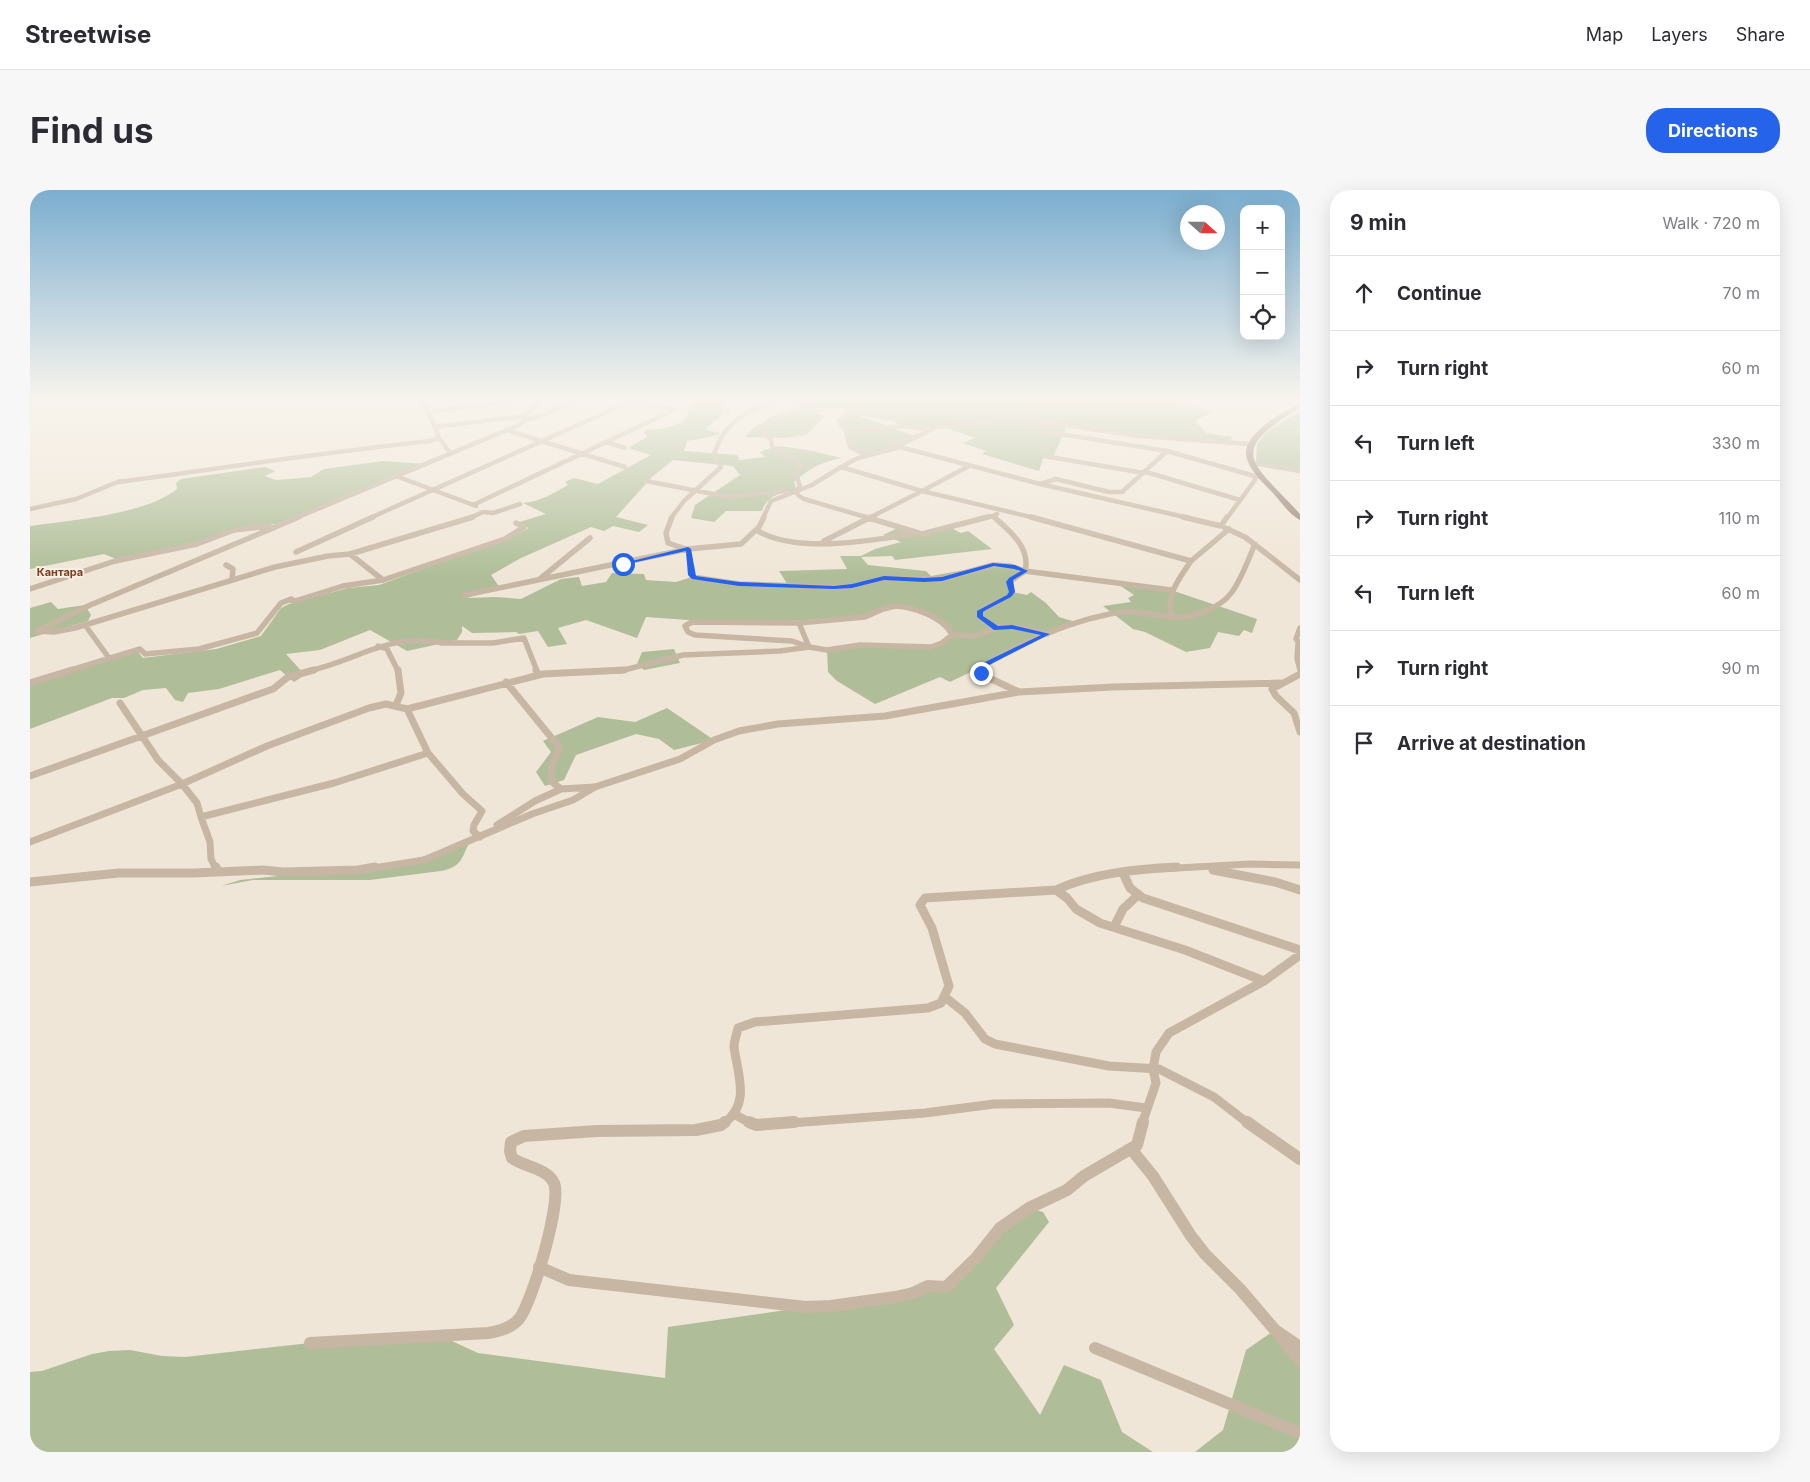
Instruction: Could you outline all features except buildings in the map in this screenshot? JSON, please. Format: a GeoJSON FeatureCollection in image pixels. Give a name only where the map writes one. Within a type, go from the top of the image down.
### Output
{"type":"FeatureCollection","features":[{"type":"Feature","properties":{"kind":"street"},"geometry":{"type":"LineString","coordinates":[[30,510],[80,500],[120,481],[191,473],[288,458]]}},
{"type":"Feature","properties":{"kind":"street"},"geometry":{"type":"LineString","coordinates":[[439,458],[88,606],[37,631],[54,632],[85,625],[275,567],[328,556],[350,554],[468,520],[483,512]]}},
{"type":"Feature","properties":{"kind":"street"},"geometry":{"type":"LineString","coordinates":[[296,552],[504,458]]}},
{"type":"Feature","properties":{"kind":"street"},"geometry":{"type":"LineString","coordinates":[[473,505],[573,458]]}},
{"type":"Feature","properties":{"kind":"street"},"geometry":{"type":"LineString","coordinates":[[594,458],[625,467]]}},
{"type":"Feature","properties":{"kind":"street"},"geometry":{"type":"LineString","coordinates":[[688,549],[668,543],[666,536],[680,506],[693,491],[721,467],[720,462],[715,458]]}},
{"type":"Feature","properties":{"kind":"street"},"geometry":{"type":"LineString","coordinates":[[790,458],[801,463],[802,466],[796,475],[800,486],[797,491]]}},
{"type":"Feature","properties":{"kind":"street"},"geometry":{"type":"LineString","coordinates":[[465,595],[688,549],[740,544],[762,522],[771,500],[812,485],[849,461],[860,458]]}},
{"type":"Feature","properties":{"kind":"street"},"geometry":{"type":"LineString","coordinates":[[940,458],[1040,484],[1221,526],[1255,544],[1300,580]]}},
{"type":"Feature","properties":{"kind":"street"},"geometry":{"type":"LineString","coordinates":[[1055,458],[1145,473],[1240,500]]}},
{"type":"Feature","properties":{"kind":"street"},"geometry":{"type":"LineString","coordinates":[[1040,484],[1056,479],[1119,493],[1124,491],[1160,458]]}},
{"type":"Feature","properties":{"kind":"street"},"geometry":{"type":"LineString","coordinates":[[1191,458],[1263,478]]}},
{"type":"Feature","properties":{"kind":"street"},"geometry":{"type":"LineString","coordinates":[[1250,458],[1263,478],[1300,518]]}},
{"type":"Feature","properties":{"kind":"street"},"geometry":{"type":"LineString","coordinates":[[1253,463],[1299,472]]}},
{"type":"Feature","properties":{"kind":"street"},"geometry":{"type":"LineString","coordinates":[[841,466],[922,491],[1191,562]]}},
{"type":"Feature","properties":{"kind":"street"},"geometry":{"type":"LineString","coordinates":[[823,542],[969,466]]}},
{"type":"Feature","properties":{"kind":"street"},"geometry":{"type":"LineString","coordinates":[[396,476],[473,505],[483,512],[493,513],[520,504]]}},
{"type":"Feature","properties":{"kind":"street"},"geometry":{"type":"LineString","coordinates":[[1221,526],[1255,480],[1254,476]]}},
{"type":"Feature","properties":{"kind":"street"},"geometry":{"type":"LineString","coordinates":[[646,481],[729,497],[797,491]]}},
{"type":"Feature","properties":{"kind":"street"},"geometry":{"type":"LineString","coordinates":[[797,491],[798,495],[804,499],[917,534]]}},
{"type":"Feature","properties":{"kind":"street"},"geometry":{"type":"LineString","coordinates":[[756,530],[762,535],[782,540],[852,543],[931,533],[993,516],[998,510]]}},
{"type":"Feature","properties":{"kind":"street"},"geometry":{"type":"LineString","coordinates":[[993,516],[1006,527],[1023,548],[1028,562],[1025,571],[1009,582],[1012,592],[1009,596],[980,611],[980,617],[996,628]]}},
{"type":"Feature","properties":{"kind":"street"},"geometry":{"type":"LineString","coordinates":[[30,682],[140,648],[145,654],[199,649],[257,633],[281,603],[291,599],[295,601],[343,586],[383,580],[505,539],[524,527],[516,523]]}},
{"type":"Feature","properties":{"kind":"street"},"geometry":{"type":"LineString","coordinates":[[30,589],[115,561],[197,544],[234,530],[276,526]]}},
{"type":"Feature","properties":{"kind":"street"},"geometry":{"type":"LineString","coordinates":[[1171,617],[1168,604],[1171,590],[1191,562],[1229,529]]}},
{"type":"Feature","properties":{"kind":"street"},"geometry":{"type":"LineString","coordinates":[[539,580],[590,538]]}},
{"type":"Feature","properties":{"kind":"street"},"geometry":{"type":"LineString","coordinates":[[1018,692],[985,676],[981,673],[980,668],[1047,634],[1070,625],[1123,612],[1146,612],[1180,618],[1198,614],[1231,593],[1255,544]]}},
{"type":"Feature","properties":{"kind":"street"},"geometry":{"type":"LineString","coordinates":[[688,549],[692,576],[739,584],[845,587],[884,578],[942,579],[993,565],[1171,590]]}},
{"type":"Feature","properties":{"kind":"street"},"geometry":{"type":"LineString","coordinates":[[350,554],[383,580]]}},
{"type":"Feature","properties":{"kind":"street"},"geometry":{"type":"LineString","coordinates":[[226,565],[233,569],[232,580]]}},
{"type":"Feature","properties":{"kind":"street"},"geometry":{"type":"LineString","coordinates":[[952,635],[943,624],[925,614],[914,609],[897,607],[884,609],[870,616],[799,623],[692,622],[685,626],[686,630],[693,635],[792,641],[827,650],[860,646],[931,647],[942,643],[952,635],[975,636],[996,628],[1012,627],[1047,634]]}},
{"type":"Feature","properties":{"kind":"street"},"geometry":{"type":"LineString","coordinates":[[799,623],[809,646]]}},
{"type":"Feature","properties":{"kind":"street"},"geometry":{"type":"LineString","coordinates":[[85,625],[108,658]]}},
{"type":"Feature","properties":{"kind":"street"},"geometry":{"type":"LineString","coordinates":[[1300,628],[1296,639],[1299,644],[1297,658],[1300,670]]}},
{"type":"Feature","properties":{"kind":"street"},"geometry":{"type":"LineString","coordinates":[[373,647],[381,646],[387,649],[445,643],[484,644],[513,642],[524,638],[538,674]]}},
{"type":"Feature","properties":{"kind":"street"},"geometry":{"type":"LineString","coordinates":[[30,776],[273,689],[287,678],[373,647],[415,640],[445,643]]}},
{"type":"Feature","properties":{"kind":"street"},"geometry":{"type":"LineString","coordinates":[[30,842],[182,784],[268,746],[369,708],[386,704],[407,708],[538,674],[620,671],[683,655],[780,651],[809,646]]}},
{"type":"Feature","properties":{"kind":"street"},"geometry":{"type":"LineString","coordinates":[[387,649],[393,659],[401,688],[401,697],[396,705]]}},
{"type":"Feature","properties":{"kind":"street"},"geometry":{"type":"LineString","coordinates":[[1300,674],[1294,679],[1274,686],[1272,692],[1294,713],[1300,732]]}},
{"type":"Feature","properties":{"kind":"street"},"geometry":{"type":"LineString","coordinates":[[506,682],[557,744],[559,751],[551,768],[551,777],[552,782],[561,789]]}},
{"type":"Feature","properties":{"kind":"street"},"geometry":{"type":"LineString","coordinates":[[30,882],[119,873],[337,871],[396,865],[424,860],[532,814],[573,800],[595,787],[655,766],[680,760],[714,740],[748,728],[885,716],[1018,692],[1113,687],[1280,683]]}},
{"type":"Feature","properties":{"kind":"street"},"geometry":{"type":"LineString","coordinates":[[120,702],[158,760],[198,801],[201,817],[210,842],[211,859],[218,872]]}},
{"type":"Feature","properties":{"kind":"street"},"geometry":{"type":"LineString","coordinates":[[407,708],[428,752],[464,794],[482,811],[473,828],[473,832],[480,837]]}},
{"type":"Feature","properties":{"kind":"street"},"geometry":{"type":"LineString","coordinates":[[201,817],[334,783],[428,752]]}},
{"type":"Feature","properties":{"kind":"street"},"geometry":{"type":"LineString","coordinates":[[492,832],[493,828],[514,814],[561,789],[595,787]]}},
{"type":"Feature","properties":{"kind":"street"},"geometry":{"type":"LineString","coordinates":[[310,1343],[441,1336],[504,1330],[512,1326],[524,1312],[539,1267],[556,1190],[550,1178],[544,1172],[516,1162],[511,1158],[509,1153],[511,1142],[524,1136],[598,1131],[709,1129],[721,1125],[734,1114],[741,1095],[742,1087],[734,1045],[738,1028],[755,1022],[928,1008],[941,1003],[949,986],[932,928],[922,908],[922,901],[934,896],[954,897],[1056,890],[1073,882],[1165,868],[1204,868],[1250,864],[1300,865]]}},
{"type":"Feature","properties":{"kind":"street"},"geometry":{"type":"LineString","coordinates":[[1204,868],[1275,882],[1300,890]]}},
{"type":"Feature","properties":{"kind":"street"},"geometry":{"type":"LineString","coordinates":[[1123,873],[1127,887],[1138,895],[1300,950]]}},
{"type":"Feature","properties":{"kind":"street"},"geometry":{"type":"LineString","coordinates":[[1056,890],[1082,913],[1100,923],[1185,950],[1264,981]]}},
{"type":"Feature","properties":{"kind":"street"},"geometry":{"type":"LineString","coordinates":[[1114,927],[1129,900],[1138,895]]}},
{"type":"Feature","properties":{"kind":"street"},"geometry":{"type":"LineString","coordinates":[[539,1267],[560,1277],[578,1281],[805,1307],[831,1306],[894,1297],[913,1293],[928,1286],[946,1287],[976,1258],[1000,1228],[1029,1208],[1067,1190],[1084,1176],[1137,1145],[1146,1108],[1156,1083],[1153,1069],[1160,1044],[1169,1033],[1264,981],[1300,955]]}},
{"type":"Feature","properties":{"kind":"street"},"geometry":{"type":"LineString","coordinates":[[945,997],[965,1014],[985,1039],[995,1044],[1109,1066],[1153,1069],[1174,1075],[1214,1097],[1276,1144],[1300,1159]]}},
{"type":"Feature","properties":{"kind":"street"},"geometry":{"type":"LineString","coordinates":[[734,1114],[756,1125],[925,1113],[994,1104],[1109,1103],[1146,1108]]}},
{"type":"Feature","properties":{"kind":"street"},"geometry":{"type":"LineString","coordinates":[[1131,1149],[1153,1176],[1196,1242],[1275,1330],[1300,1362]]}},
{"type":"Feature","properties":{"kind":"street"},"geometry":{"type":"LineString","coordinates":[[1275,1330],[1300,1346]]}},
{"type":"Feature","properties":{"kind":"street"},"geometry":{"type":"LineString","coordinates":[[1095,1348],[1300,1434]]}},
{"type":"Feature","properties":{"kind":"green space"},"geometry":{"type":"Polygon","coordinates":[[[646,458],[739,458],[739,460],[757,458],[842,458],[828,461],[811,469],[794,482],[797,491],[776,495],[767,501],[762,511],[726,511],[714,522],[691,518],[695,505],[740,475],[733,466],[673,460],[652,477],[616,517],[648,525],[639,532],[613,526],[604,531],[591,527],[521,558],[491,575],[500,588],[467,598],[497,597],[521,599],[561,579],[579,577],[582,586],[606,582],[612,573],[644,574],[646,580],[676,582],[692,577],[726,582],[788,585],[779,571],[847,569],[840,556],[861,556],[875,549],[901,542],[883,535],[898,528],[917,534],[951,528],[961,533],[968,531],[992,549],[895,560],[892,556],[861,557],[868,565],[926,571],[931,576],[993,565],[1025,571],[1011,579],[1012,592],[1027,595],[1031,592],[1046,603],[1059,617],[1079,623],[1061,628],[950,682],[940,677],[875,704],[837,681],[828,672],[827,650],[860,645],[931,647],[952,633],[925,614],[897,607],[870,616],[743,624],[646,617],[637,638],[586,620],[558,628],[567,644],[548,647],[538,631],[519,634],[516,632],[472,633],[462,626],[462,632],[457,640],[407,651],[370,630],[320,650],[286,654],[305,675],[294,682],[280,670],[219,689],[188,693],[183,702],[175,700],[166,688],[143,690],[124,698],[112,698],[30,729],[30,684],[138,652],[143,658],[216,649],[261,636],[281,608],[289,604],[348,588],[379,585],[505,539],[529,528],[516,523],[546,514],[523,503],[535,501],[552,494],[568,485],[565,482],[574,478],[598,484],[646,458]]]}},
{"type":"Feature","properties":{"kind":"green space"},"geometry":{"type":"Polygon","coordinates":[[[995,458],[1043,458],[1039,471],[995,458]]]}},
{"type":"Feature","properties":{"kind":"green space"},"geometry":{"type":"Polygon","coordinates":[[[1256,458],[1300,458],[1300,469],[1256,462],[1256,458]]]}},
{"type":"Feature","properties":{"kind":"green space"},"geometry":{"type":"Polygon","coordinates":[[[383,461],[425,464],[282,523],[234,530],[194,544],[116,559],[104,554],[30,569],[30,526],[86,519],[127,511],[163,498],[177,489],[176,483],[181,479],[265,467],[275,471],[265,476],[276,480],[290,479],[311,477],[324,469],[383,461]]]}},
{"type":"Feature","properties":{"kind":"green space"},"geometry":{"type":"Polygon","coordinates":[[[1115,582],[1171,590],[1257,619],[1252,633],[1244,630],[1239,636],[1218,632],[1210,648],[1186,652],[1145,632],[1133,629],[1103,606],[1131,602],[1128,598],[1134,595],[1115,582]]]}},
{"type":"Feature","properties":{"kind":"green space"},"geometry":{"type":"Polygon","coordinates":[[[51,602],[58,609],[85,605],[91,615],[88,621],[30,638],[30,608],[51,602]]]}},
{"type":"Feature","properties":{"kind":"green space"},"geometry":{"type":"Polygon","coordinates":[[[674,649],[680,663],[644,670],[637,664],[642,652],[674,649]]]}},
{"type":"Feature","properties":{"kind":"green space"},"geometry":{"type":"Polygon","coordinates":[[[667,708],[714,740],[674,750],[659,739],[636,734],[576,755],[564,780],[545,786],[536,772],[551,752],[543,741],[598,717],[635,722],[667,708]]]}},
{"type":"Feature","properties":{"kind":"green space"},"geometry":{"type":"Polygon","coordinates":[[[471,840],[458,864],[441,871],[370,880],[253,880],[221,886],[240,880],[298,874],[357,873],[445,851],[471,840]]]}},
{"type":"Feature","properties":{"kind":"green space"},"geometry":{"type":"Polygon","coordinates":[[[1029,1208],[1043,1212],[1049,1222],[996,1288],[1014,1325],[994,1349],[1040,1415],[1064,1365],[1101,1380],[1122,1432],[1153,1452],[30,1452],[30,1372],[42,1371],[92,1354],[130,1350],[162,1356],[185,1357],[310,1343],[441,1336],[478,1353],[665,1378],[668,1327],[946,1287],[1029,1208]]]}},
{"type":"Feature","properties":{"kind":"green space"},"geometry":{"type":"Polygon","coordinates":[[[1275,1330],[1300,1361],[1300,1452],[1195,1452],[1223,1430],[1246,1350],[1275,1330]]]}},
{"type":"Feature","properties":{"kind":"district","name":"Кантара"},"geometry":{"type":"Point","coordinates":[60,572]}},
{"type":"Feature","properties":{"kind":"route"},"geometry":{"type":"LineString","coordinates":[[623,564],[688,549],[691,560],[691,575],[694,578],[706,578],[739,584],[834,587],[852,586],[884,578],[942,579],[979,567],[993,565],[1015,567],[1025,571],[1009,582],[1012,592],[1009,596],[980,611],[980,617],[996,628],[1012,627],[1047,634],[983,666],[980,668],[981,673]]}}]}
